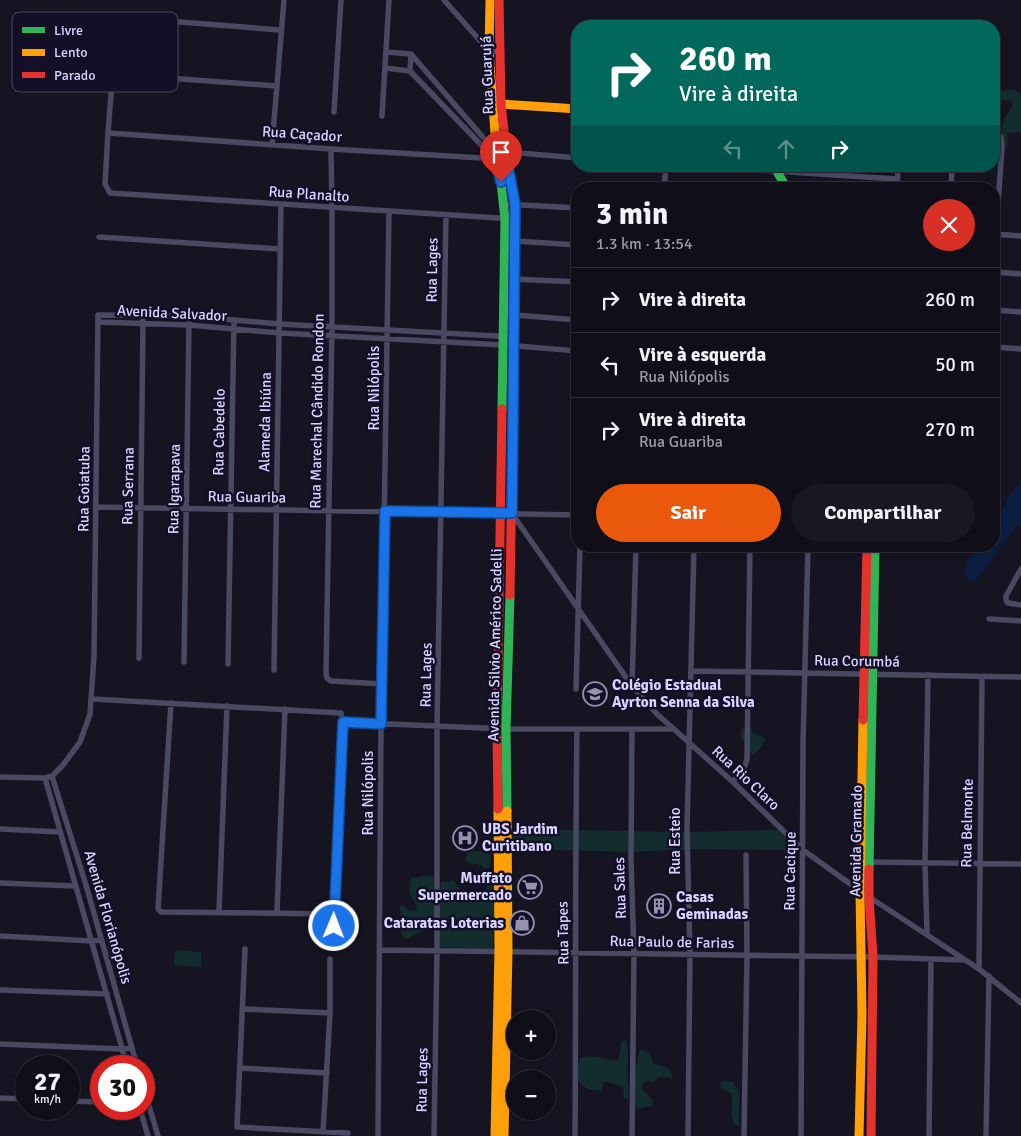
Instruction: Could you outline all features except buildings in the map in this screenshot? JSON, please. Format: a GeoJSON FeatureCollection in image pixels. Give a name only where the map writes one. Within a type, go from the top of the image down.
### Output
{"type":"FeatureCollection","features":[{"type":"Feature","properties":{"kind":"main road","name":"Rua Guarujá"},"geometry":{"type":"LineString","coordinates":[[490,0],[489,51],[495,153]]}},
{"type":"Feature","properties":{"kind":"main road","name":"Rua Guarujá"},"geometry":{"type":"LineString","coordinates":[[499,0],[501,104],[507,152]]}},
{"type":"Feature","properties":{"kind":"main road"},"geometry":{"type":"LineString","coordinates":[[501,104],[571,109]]}},
{"type":"Feature","properties":{"kind":"main road"},"geometry":{"type":"LineString","coordinates":[[495,153],[504,159],[507,152]]}},
{"type":"Feature","properties":{"kind":"main road","name":"Avenida Silvio Américo Sadelli"},"geometry":{"type":"LineString","coordinates":[[502,729],[512,513],[509,341],[510,219],[515,204],[507,152]]}},
{"type":"Feature","properties":{"kind":"main road","name":"Avenida Silvio Américo Sadelli"},"geometry":{"type":"LineString","coordinates":[[495,153],[514,241],[514,316],[509,341],[500,514],[503,951],[501,1072],[504,1136]]}},
{"type":"Feature","properties":{"kind":"main road","name":"Avenida Gramado"},"geometry":{"type":"LineString","coordinates":[[867,552],[869,897],[874,957],[871,1136]]}},
{"type":"Feature","properties":{"kind":"main road","name":"Avenida Gramado"},"geometry":{"type":"LineString","coordinates":[[858,1136],[862,1014],[860,891],[875,552]]}},
{"type":"Feature","properties":{"kind":"main road"},"geometry":{"type":"LineString","coordinates":[[862,1014],[873,1014]]}},
{"type":"Feature","properties":{"kind":"main road","name":"Avenida Silvio Américo Sadelli"},"geometry":{"type":"LineString","coordinates":[[495,1136],[501,1072]]}},
{"type":"Feature","properties":{"kind":"main road"},"geometry":{"type":"LineString","coordinates":[[861,1087],[871,1086]]}},
{"type":"Feature","properties":{"kind":"street"},"geometry":{"type":"LineString","coordinates":[[272,145],[280,30],[284,0]]}},
{"type":"Feature","properties":{"kind":"street"},"geometry":{"type":"LineString","coordinates":[[334,112],[341,0]]}},
{"type":"Feature","properties":{"kind":"street"},"geometry":{"type":"LineString","coordinates":[[382,116],[390,0]]}},
{"type":"Feature","properties":{"kind":"street"},"geometry":{"type":"LineString","coordinates":[[444,0],[489,51],[499,52]]}},
{"type":"Feature","properties":{"kind":"street"},"geometry":{"type":"LineString","coordinates":[[178,21],[280,30]]}},
{"type":"Feature","properties":{"kind":"street"},"geometry":{"type":"LineString","coordinates":[[386,52],[411,54],[495,153]]}},
{"type":"Feature","properties":{"kind":"street"},"geometry":{"type":"LineString","coordinates":[[410,71],[411,54]]}},
{"type":"Feature","properties":{"kind":"street"},"geometry":{"type":"LineString","coordinates":[[385,68],[410,71],[486,150],[495,153]]}},
{"type":"Feature","properties":{"kind":"street"},"geometry":{"type":"LineString","coordinates":[[178,79],[277,86]]}},
{"type":"Feature","properties":{"kind":"street"},"geometry":{"type":"LineString","coordinates":[[108,133],[111,92]]}},
{"type":"Feature","properties":{"kind":"street","name":"Rua Caçador"},"geometry":{"type":"LineString","coordinates":[[108,133],[482,158],[495,153]]}},
{"type":"Feature","properties":{"kind":"street","name":"Rua Planalto"},"geometry":{"type":"LineString","coordinates":[[108,133],[105,184],[110,193],[510,219]]}},
{"type":"Feature","properties":{"kind":"street"},"geometry":{"type":"LineString","coordinates":[[1000,172],[1001,137]]}},
{"type":"Feature","properties":{"kind":"street","name":"Rua Marechal Cândido Rondon"},"geometry":{"type":"LineString","coordinates":[[331,149],[332,327],[326,673],[327,678],[331,681],[382,684]]}},
{"type":"Feature","properties":{"kind":"street"},"geometry":{"type":"LineString","coordinates":[[507,152],[571,157]]}},
{"type":"Feature","properties":{"kind":"street"},"geometry":{"type":"LineString","coordinates":[[810,172],[897,179],[898,172]]}},
{"type":"Feature","properties":{"kind":"street","name":"Alameda Ibiúna"},"geometry":{"type":"LineString","coordinates":[[274,670],[281,204]]}},
{"type":"Feature","properties":{"kind":"street"},"geometry":{"type":"LineString","coordinates":[[505,204],[571,208]]}},
{"type":"Feature","properties":{"kind":"street","name":"Rua Nilópolis"},"geometry":{"type":"LineString","coordinates":[[378,1136],[381,724],[389,211]]}},
{"type":"Feature","properties":{"kind":"street","name":"Rua Lages"},"geometry":{"type":"LineString","coordinates":[[434,1136],[437,950],[437,727],[446,215]]}},
{"type":"Feature","properties":{"kind":"street"},"geometry":{"type":"LineString","coordinates":[[1000,234],[1021,236]]}},
{"type":"Feature","properties":{"kind":"street"},"geometry":{"type":"LineString","coordinates":[[99,237],[280,249]]}},
{"type":"Feature","properties":{"kind":"street"},"geometry":{"type":"LineString","coordinates":[[514,241],[571,245]]}},
{"type":"Feature","properties":{"kind":"street"},"geometry":{"type":"LineString","coordinates":[[1000,272],[1021,274]]}},
{"type":"Feature","properties":{"kind":"street"},"geometry":{"type":"LineString","coordinates":[[514,279],[571,282]]}},
{"type":"Feature","properties":{"kind":"street"},"geometry":{"type":"LineString","coordinates":[[1000,310],[1021,312]]}},
{"type":"Feature","properties":{"kind":"street","name":"Avenida Salvador"},"geometry":{"type":"LineString","coordinates":[[509,341],[443,342],[280,333],[189,325],[98,322],[98,316],[100,314],[189,316],[280,324],[443,332],[509,341],[571,350]]}},
{"type":"Feature","properties":{"kind":"street","name":"Rua Serrana"},"geometry":{"type":"LineString","coordinates":[[139,658],[143,315]]}},
{"type":"Feature","properties":{"kind":"street","name":"Rua Igarapava"},"geometry":{"type":"LineString","coordinates":[[184,662],[189,316]]}},
{"type":"Feature","properties":{"kind":"street"},"geometry":{"type":"LineString","coordinates":[[514,316],[571,320]]}},
{"type":"Feature","properties":{"kind":"street","name":"Rua Cabedelo"},"geometry":{"type":"LineString","coordinates":[[228,664],[234,320]]}},
{"type":"Feature","properties":{"kind":"street","name":"Rua Goiatuba"},"geometry":{"type":"LineString","coordinates":[[52,776],[80,742],[90,714],[92,699],[98,322]]}},
{"type":"Feature","properties":{"kind":"street"},"geometry":{"type":"LineString","coordinates":[[1000,347],[1021,349]]}},
{"type":"Feature","properties":{"kind":"street","name":"Rua Guariba"},"geometry":{"type":"LineString","coordinates":[[96,507],[571,515]]}},
{"type":"Feature","properties":{"kind":"street","name":"Rua Rio Claro"},"geometry":{"type":"LineString","coordinates":[[512,513],[632,686],[657,714],[733,782],[804,850],[860,891],[989,976],[1021,1003]]}},
{"type":"Feature","properties":{"kind":"street"},"geometry":{"type":"LineString","coordinates":[[576,689],[580,552]]}},
{"type":"Feature","properties":{"kind":"street"},"geometry":{"type":"LineString","coordinates":[[632,686],[636,552]]}},
{"type":"Feature","properties":{"kind":"street","name":"Rua Esteio"},"geometry":{"type":"LineString","coordinates":[[688,1136],[690,955],[687,829],[694,552]]}},
{"type":"Feature","properties":{"kind":"street"},"geometry":{"type":"LineString","coordinates":[[733,782],[744,768],[747,760],[750,552]]}},
{"type":"Feature","properties":{"kind":"street","name":"Rua Cacique"},"geometry":{"type":"LineString","coordinates":[[801,1136],[808,552]]}},
{"type":"Feature","properties":{"kind":"street"},"geometry":{"type":"LineString","coordinates":[[1021,569],[1006,596],[1008,603],[1021,605]]}},
{"type":"Feature","properties":{"kind":"street"},"geometry":{"type":"LineString","coordinates":[[989,619],[1021,621]]}},
{"type":"Feature","properties":{"kind":"street","name":"Rua Corumbá"},"geometry":{"type":"LineString","coordinates":[[692,671],[1021,677]]}},
{"type":"Feature","properties":{"kind":"street"},"geometry":{"type":"LineString","coordinates":[[927,934],[925,864],[928,675]]}},
{"type":"Feature","properties":{"kind":"street","name":"Rua Belmonte"},"geometry":{"type":"LineString","coordinates":[[978,969],[982,677]]}},
{"type":"Feature","properties":{"kind":"street"},"geometry":{"type":"LineString","coordinates":[[92,699],[341,713],[343,722],[334,938]]}},
{"type":"Feature","properties":{"kind":"street"},"geometry":{"type":"LineString","coordinates":[[171,703],[158,907],[161,912],[334,914]]}},
{"type":"Feature","properties":{"kind":"street"},"geometry":{"type":"LineString","coordinates":[[220,912],[227,706]]}},
{"type":"Feature","properties":{"kind":"street"},"geometry":{"type":"LineString","coordinates":[[277,913],[285,709]]}},
{"type":"Feature","properties":{"kind":"street"},"geometry":{"type":"LineString","coordinates":[[343,722],[502,729],[674,729]]}},
{"type":"Feature","properties":{"kind":"street","name":"Rua Tapes"},"geometry":{"type":"LineString","coordinates":[[575,1136],[577,953],[575,854],[576,729]]}},
{"type":"Feature","properties":{"kind":"street","name":"Rua Sales"},"geometry":{"type":"LineString","coordinates":[[632,729],[631,859],[634,954],[632,1136]]}},
{"type":"Feature","properties":{"kind":"street"},"geometry":{"type":"LineString","coordinates":[[0,777],[45,778],[52,776]]}},
{"type":"Feature","properties":{"kind":"street","name":"Avenida Florianópolis"},"geometry":{"type":"LineString","coordinates":[[52,776],[102,940],[134,1055]]}},
{"type":"Feature","properties":{"kind":"street","name":"Avenida Florianópolis"},"geometry":{"type":"LineString","coordinates":[[45,778],[108,994],[124,1055]]}},
{"type":"Feature","properties":{"kind":"street"},"geometry":{"type":"LineString","coordinates":[[0,829],[60,832]]}},
{"type":"Feature","properties":{"kind":"street"},"geometry":{"type":"LineString","coordinates":[[744,1136],[747,956],[746,855]]}},
{"type":"Feature","properties":{"kind":"street"},"geometry":{"type":"LineString","coordinates":[[869,862],[1021,864]]}},
{"type":"Feature","properties":{"kind":"street"},"geometry":{"type":"LineString","coordinates":[[0,883],[75,886]]}},
{"type":"Feature","properties":{"kind":"street"},"geometry":{"type":"LineString","coordinates":[[0,936],[102,940]]}},
{"type":"Feature","properties":{"kind":"street"},"geometry":{"type":"LineString","coordinates":[[245,949],[237,1127],[283,1133],[348,1133]]}},
{"type":"Feature","properties":{"kind":"street","name":"Rua Paulo de Farias"},"geometry":{"type":"LineString","coordinates":[[380,950],[964,960]]}},
{"type":"Feature","properties":{"kind":"street"},"geometry":{"type":"LineString","coordinates":[[323,1132],[330,1014],[330,959]]}},
{"type":"Feature","properties":{"kind":"street"},"geometry":{"type":"LineString","coordinates":[[929,1136],[931,959]]}},
{"type":"Feature","properties":{"kind":"street"},"geometry":{"type":"LineString","coordinates":[[986,1136],[989,976]]}},
{"type":"Feature","properties":{"kind":"street"},"geometry":{"type":"LineString","coordinates":[[0,990],[108,994]]}},
{"type":"Feature","properties":{"kind":"street"},"geometry":{"type":"LineString","coordinates":[[243,1010],[330,1014]]}},
{"type":"Feature","properties":{"kind":"street"},"geometry":{"type":"LineString","coordinates":[[0,1044],[132,1048]]}},
{"type":"Feature","properties":{"kind":"street"},"geometry":{"type":"LineString","coordinates":[[240,1068],[326,1073]]}},
{"type":"Feature","properties":{"kind":"street"},"geometry":{"type":"LineString","coordinates":[[0,1098],[15,1099]]}},
{"type":"Feature","properties":{"kind":"street"},"geometry":{"type":"LineString","coordinates":[[143,1120],[148,1136]]}},
{"type":"Feature","properties":{"kind":"street"},"geometry":{"type":"LineString","coordinates":[[153,1120],[158,1136]]}},
{"type":"Feature","properties":{"kind":"green space"},"geometry":{"type":"Polygon","coordinates":[[[1014,90],[1021,95],[1021,132],[1007,133],[1008,144],[1005,147],[1002,137],[1002,126],[1012,104],[1011,101],[1000,100],[1000,91],[1014,90]]]}},
{"type":"Feature","properties":{"kind":"green space"},"geometry":{"type":"Polygon","coordinates":[[[749,723],[753,733],[765,739],[760,749],[753,755],[749,752],[740,736],[742,727],[745,730],[749,723]]]}},
{"type":"Feature","properties":{"kind":"green space"},"geometry":{"type":"Polygon","coordinates":[[[511,829],[690,832],[778,830],[798,850],[690,849],[632,852],[511,849],[511,829]]]}},
{"type":"Feature","properties":{"kind":"green space"},"geometry":{"type":"Polygon","coordinates":[[[469,852],[487,852],[491,856],[490,867],[485,869],[480,865],[468,863],[465,859],[469,852]]]}},
{"type":"Feature","properties":{"kind":"green space"},"geometry":{"type":"Polygon","coordinates":[[[495,874],[493,949],[440,947],[435,931],[430,929],[423,930],[405,939],[401,935],[403,920],[399,908],[402,904],[410,911],[415,911],[417,906],[409,892],[411,878],[428,875],[433,877],[435,889],[440,890],[441,882],[454,881],[462,892],[486,893],[488,876],[495,874]]]}},
{"type":"Feature","properties":{"kind":"green space"},"geometry":{"type":"Polygon","coordinates":[[[175,950],[201,952],[201,967],[174,965],[175,950]]]}},
{"type":"Feature","properties":{"kind":"green space"},"geometry":{"type":"Polygon","coordinates":[[[626,1040],[629,1100],[624,1098],[623,1087],[605,1081],[601,1091],[587,1088],[579,1082],[577,1071],[581,1058],[597,1057],[615,1061],[619,1060],[621,1042],[626,1040]]]}},
{"type":"Feature","properties":{"kind":"green space"},"geometry":{"type":"Polygon","coordinates":[[[640,1050],[646,1051],[649,1054],[653,1064],[669,1069],[672,1078],[664,1076],[656,1079],[654,1082],[648,1081],[643,1083],[641,1089],[651,1098],[653,1106],[636,1109],[634,1096],[635,1080],[640,1050]]]}},
{"type":"Feature","properties":{"kind":"green space"},"geometry":{"type":"Polygon","coordinates":[[[721,1081],[732,1082],[739,1091],[739,1126],[734,1124],[733,1120],[731,1093],[720,1088],[721,1081]]]}},
{"type":"Feature","properties":{"kind":"water"},"geometry":{"type":"Polygon","coordinates":[[[1021,480],[1021,520],[1000,548],[1000,511],[1021,480]]]}},
{"type":"Feature","properties":{"kind":"water"},"geometry":{"type":"Polygon","coordinates":[[[973,552],[997,552],[974,583],[964,576],[965,565],[973,552]]]}},
{"type":"Feature","properties":{"kind":"traffic: fast"},"geometry":{"type":"LineString","coordinates":[[496,158],[500,159],[507,156],[508,152],[503,146],[496,147],[494,153],[501,183],[505,219],[502,409]]}},
{"type":"Feature","properties":{"kind":"traffic: fast"},"geometry":{"type":"LineString","coordinates":[[777,172],[783,182]]}},
{"type":"Feature","properties":{"kind":"traffic: fast"},"geometry":{"type":"LineString","coordinates":[[869,869],[875,552]]}},
{"type":"Feature","properties":{"kind":"traffic: fast"},"geometry":{"type":"LineString","coordinates":[[507,811],[506,729],[510,595]]}},
{"type":"Feature","properties":{"kind":"traffic: slow"},"geometry":{"type":"LineString","coordinates":[[490,0],[489,51],[496,147]]}},
{"type":"Feature","properties":{"kind":"traffic: slow"},"geometry":{"type":"LineString","coordinates":[[501,104],[571,109]]}},
{"type":"Feature","properties":{"kind":"traffic: slow"},"geometry":{"type":"LineString","coordinates":[[507,156],[515,204],[514,334]]}},
{"type":"Feature","properties":{"kind":"traffic: slow"},"geometry":{"type":"LineString","coordinates":[[859,1136],[862,1015],[860,891],[863,720]]}},
{"type":"Feature","properties":{"kind":"traffic: slow"},"geometry":{"type":"LineString","coordinates":[[495,1136],[499,951],[498,809]]}},
{"type":"Feature","properties":{"kind":"traffic: slow"},"geometry":{"type":"LineString","coordinates":[[504,1136],[508,951],[507,811]]}},
{"type":"Feature","properties":{"kind":"traffic: jam"},"geometry":{"type":"LineString","coordinates":[[499,0],[501,104],[506,148]]}},
{"type":"Feature","properties":{"kind":"traffic: jam"},"geometry":{"type":"LineString","coordinates":[[510,595],[514,334]]}},
{"type":"Feature","properties":{"kind":"traffic: jam"},"geometry":{"type":"LineString","coordinates":[[498,809],[497,729],[502,409]]}},
{"type":"Feature","properties":{"kind":"traffic: jam"},"geometry":{"type":"LineString","coordinates":[[863,720],[867,552]]}},
{"type":"Feature","properties":{"kind":"traffic: jam"},"geometry":{"type":"LineString","coordinates":[[869,869],[873,957],[871,1136]]}},
{"type":"Feature","properties":{"kind":"place","name":"Colégio Estadual Ayrton Senna da Silva"},"geometry":{"type":"Point","coordinates":[595,694]}},
{"type":"Feature","properties":{"kind":"place","name":"UBS Jardim Curitibano"},"geometry":{"type":"Point","coordinates":[465,838]}},
{"type":"Feature","properties":{"kind":"place","name":"Muffato Supermercado"},"geometry":{"type":"Point","coordinates":[530,887]}},
{"type":"Feature","properties":{"kind":"place","name":"Casas Geminadas"},"geometry":{"type":"Point","coordinates":[659,906]}},
{"type":"Feature","properties":{"kind":"place","name":"Cataratas Loterias"},"geometry":{"type":"Point","coordinates":[522,923]}},
{"type":"Feature","properties":{"kind":"route"},"geometry":{"type":"LineString","coordinates":[[334,926],[343,722],[381,724],[385,511],[512,513],[515,204],[506,156],[508,152],[506,148],[499,145],[494,150],[494,153],[501,182]]}}]}
